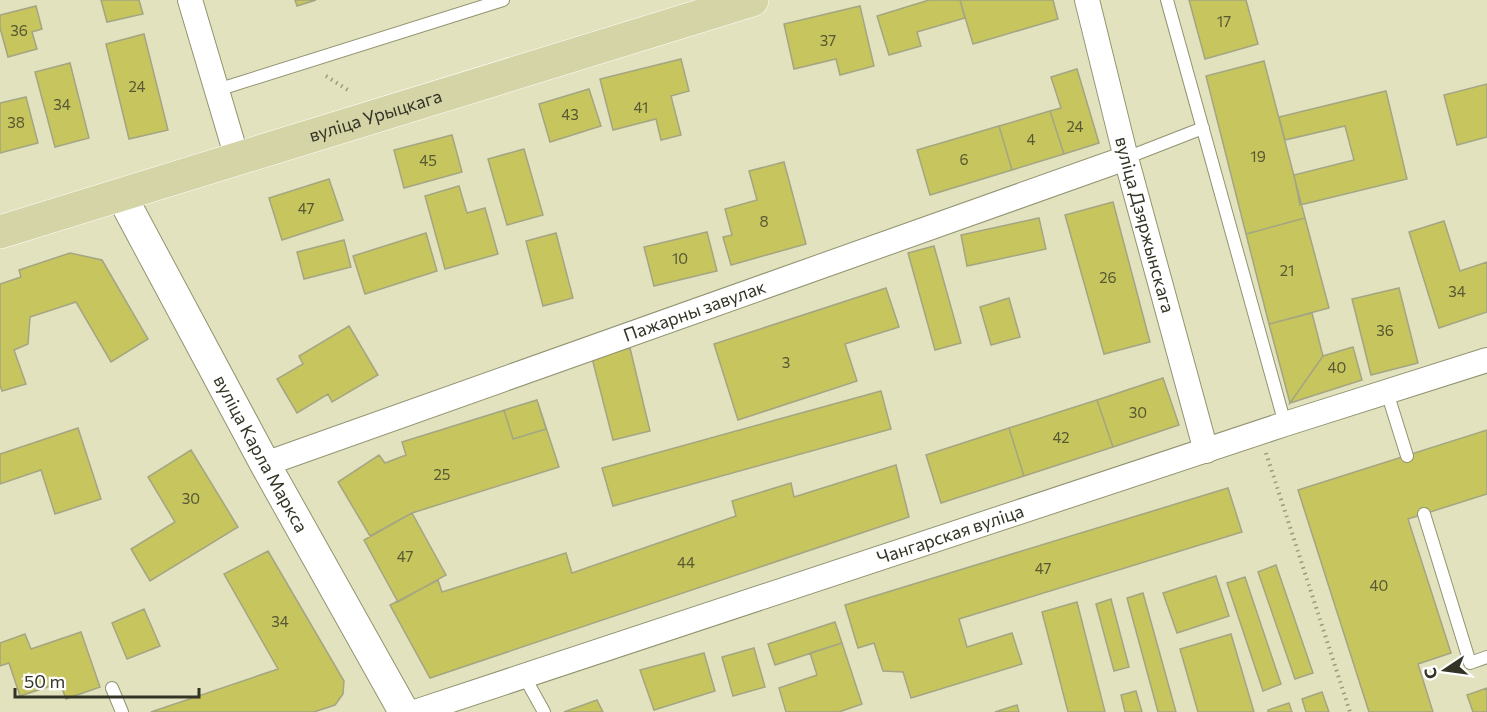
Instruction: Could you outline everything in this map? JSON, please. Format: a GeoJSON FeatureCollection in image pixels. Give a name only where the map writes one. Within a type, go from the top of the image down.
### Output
{"type":"FeatureCollection","features":[{"type":"Feature","properties":{"kind":"main road","name":"вуліца Урыцкага"},"geometry":{"type":"LineString","coordinates":[[0,232],[752,0]]}},
{"type":"Feature","properties":{"kind":"street"},"geometry":{"type":"LineString","coordinates":[[190,0],[237,158]]}},
{"type":"Feature","properties":{"kind":"street","name":"вуліца Дзяржынскага"},"geometry":{"type":"LineString","coordinates":[[1087,0],[1126,158],[1206,451]]}},
{"type":"Feature","properties":{"kind":"street","name":"Пажарны завулак"},"geometry":{"type":"LineString","coordinates":[[264,465],[1126,158]]}},
{"type":"Feature","properties":{"kind":"street","name":"вуліца Карла Маркса"},"geometry":{"type":"LineString","coordinates":[[121,195],[264,465],[404,712]]}},
{"type":"Feature","properties":{"kind":"street","name":"Чангарская вуліца"},"geometry":{"type":"LineString","coordinates":[[415,712],[1285,424],[1487,360]]}},
{"type":"Feature","properties":{"kind":"lane"},"geometry":{"type":"LineString","coordinates":[[217,90],[503,0]]}},
{"type":"Feature","properties":{"kind":"lane"},"geometry":{"type":"LineString","coordinates":[[1167,0],[1285,424]]}},
{"type":"Feature","properties":{"kind":"lane"},"geometry":{"type":"LineString","coordinates":[[1126,158],[1203,128]]}},
{"type":"Feature","properties":{"kind":"lane"},"geometry":{"type":"LineString","coordinates":[[1387,392],[1407,456]]}},
{"type":"Feature","properties":{"kind":"lane"},"geometry":{"type":"LineString","coordinates":[[1424,514],[1470,663],[1487,657]]}},
{"type":"Feature","properties":{"kind":"lane"},"geometry":{"type":"LineString","coordinates":[[524,676],[544,712]]}},
{"type":"Feature","properties":{"kind":"lane"},"geometry":{"type":"LineString","coordinates":[[112,688],[122,712]]}},
{"type":"Feature","properties":{"kind":"path"},"geometry":{"type":"LineString","coordinates":[[1260,433],[1350,712]]}},
{"type":"Feature","properties":{"kind":"building"},"geometry":{"type":"Polygon","coordinates":[[[101,0],[139,0],[143,14],[107,22],[101,0]]]}},
{"type":"Feature","properties":{"kind":"building"},"geometry":{"type":"Polygon","coordinates":[[[295,0],[316,0],[297,6],[295,0]]]}},
{"type":"Feature","properties":{"kind":"building"},"geometry":{"type":"Polygon","coordinates":[[[929,0],[960,0],[965,18],[917,32],[921,46],[889,55],[877,16],[929,0]]]}},
{"type":"Feature","properties":{"kind":"building"},"geometry":{"type":"Polygon","coordinates":[[[960,0],[1053,0],[1058,19],[973,44],[960,0]]]}},
{"type":"Feature","properties":{"kind":"building"},"geometry":{"type":"Polygon","coordinates":[[[1189,0],[1246,0],[1258,44],[1205,59],[1189,0]]]}},
{"type":"Feature","properties":{"kind":"building"},"geometry":{"type":"Polygon","coordinates":[[[36,6],[42,29],[32,32],[37,49],[8,57],[0,28],[0,15],[36,6]]]}},
{"type":"Feature","properties":{"kind":"building"},"geometry":{"type":"Polygon","coordinates":[[[860,6],[874,66],[840,75],[836,59],[794,69],[784,24],[860,6]]]}},
{"type":"Feature","properties":{"kind":"building"},"geometry":{"type":"Polygon","coordinates":[[[144,34],[168,130],[129,139],[106,44],[144,34]]]}},
{"type":"Feature","properties":{"kind":"building"},"geometry":{"type":"Polygon","coordinates":[[[681,59],[689,91],[671,96],[681,135],[661,140],[656,119],[613,130],[600,79],[681,59]]]}},
{"type":"Feature","properties":{"kind":"building"},"geometry":{"type":"Polygon","coordinates":[[[1264,61],[1305,218],[1246,234],[1206,76],[1264,61]]]}},
{"type":"Feature","properties":{"kind":"building"},"geometry":{"type":"Polygon","coordinates":[[[70,63],[89,138],[55,147],[35,72],[70,63]]]}},
{"type":"Feature","properties":{"kind":"building"},"geometry":{"type":"Polygon","coordinates":[[[1077,69],[1099,143],[1064,154],[1050,111],[1061,108],[1051,77],[1077,69]]]}},
{"type":"Feature","properties":{"kind":"building"},"geometry":{"type":"Polygon","coordinates":[[[1487,84],[1487,137],[1457,145],[1444,95],[1487,84]]]}},
{"type":"Feature","properties":{"kind":"building"},"geometry":{"type":"Polygon","coordinates":[[[589,89],[601,126],[550,142],[539,104],[589,89]]]}},
{"type":"Feature","properties":{"kind":"building"},"geometry":{"type":"Polygon","coordinates":[[[1386,91],[1407,179],[1300,205],[1294,175],[1354,160],[1345,126],[1285,140],[1279,117],[1386,91]]]}},
{"type":"Feature","properties":{"kind":"building"},"geometry":{"type":"Polygon","coordinates":[[[26,97],[38,143],[0,153],[0,103],[26,97]]]}},
{"type":"Feature","properties":{"kind":"building"},"geometry":{"type":"Polygon","coordinates":[[[1050,111],[1064,154],[1012,170],[999,126],[1050,111]]]}},
{"type":"Feature","properties":{"kind":"building"},"geometry":{"type":"Polygon","coordinates":[[[999,126],[1012,170],[930,195],[917,150],[999,126]]]}},
{"type":"Feature","properties":{"kind":"building"},"geometry":{"type":"Polygon","coordinates":[[[452,135],[462,172],[404,188],[394,150],[452,135]]]}},
{"type":"Feature","properties":{"kind":"building"},"geometry":{"type":"Polygon","coordinates":[[[524,149],[543,215],[507,225],[488,159],[524,149]]]}},
{"type":"Feature","properties":{"kind":"building"},"geometry":{"type":"Polygon","coordinates":[[[784,162],[806,244],[731,265],[723,237],[732,235],[725,209],[757,200],[749,171],[784,162]]]}},
{"type":"Feature","properties":{"kind":"building"},"geometry":{"type":"Polygon","coordinates":[[[329,179],[343,220],[282,240],[269,198],[329,179]]]}},
{"type":"Feature","properties":{"kind":"building"},"geometry":{"type":"Polygon","coordinates":[[[459,186],[467,213],[485,208],[498,254],[445,269],[425,196],[459,186]]]}},
{"type":"Feature","properties":{"kind":"building"},"geometry":{"type":"Polygon","coordinates":[[[1113,202],[1150,342],[1104,354],[1065,215],[1113,202]]]}},
{"type":"Feature","properties":{"kind":"building"},"geometry":{"type":"Polygon","coordinates":[[[1039,218],[1046,249],[967,266],[961,235],[1039,218]]]}},
{"type":"Feature","properties":{"kind":"building"},"geometry":{"type":"Polygon","coordinates":[[[1305,218],[1329,308],[1269,324],[1246,234],[1305,218]]]}},
{"type":"Feature","properties":{"kind":"building"},"geometry":{"type":"Polygon","coordinates":[[[1444,221],[1460,271],[1487,262],[1487,312],[1439,328],[1409,232],[1444,221]]]}},
{"type":"Feature","properties":{"kind":"building"},"geometry":{"type":"Polygon","coordinates":[[[707,232],[717,271],[654,286],[644,247],[707,232]]]}},
{"type":"Feature","properties":{"kind":"building"},"geometry":{"type":"Polygon","coordinates":[[[426,233],[437,271],[365,294],[353,256],[426,233]]]}},
{"type":"Feature","properties":{"kind":"building"},"geometry":{"type":"Polygon","coordinates":[[[556,233],[573,298],[543,306],[526,241],[556,233]]]}},
{"type":"Feature","properties":{"kind":"building"},"geometry":{"type":"Polygon","coordinates":[[[344,240],[351,267],[304,279],[297,252],[344,240]]]}},
{"type":"Feature","properties":{"kind":"building"},"geometry":{"type":"Polygon","coordinates":[[[934,246],[961,343],[935,350],[908,253],[934,246]]]}},
{"type":"Feature","properties":{"kind":"building"},"geometry":{"type":"Polygon","coordinates":[[[70,253],[102,260],[148,339],[111,362],[76,302],[30,317],[28,344],[14,350],[26,384],[2,391],[0,385],[0,284],[21,277],[19,270],[70,253]]]}},
{"type":"Feature","properties":{"kind":"building"},"geometry":{"type":"Polygon","coordinates":[[[886,288],[899,327],[845,344],[857,381],[738,420],[714,344],[886,288]]]}},
{"type":"Feature","properties":{"kind":"building"},"geometry":{"type":"Polygon","coordinates":[[[1399,288],[1418,363],[1371,375],[1352,299],[1399,288]]]}},
{"type":"Feature","properties":{"kind":"building"},"geometry":{"type":"Polygon","coordinates":[[[1009,298],[1020,337],[991,345],[980,307],[1009,298]]]}},
{"type":"Feature","properties":{"kind":"building"},"geometry":{"type":"Polygon","coordinates":[[[1312,313],[1323,356],[1290,403],[1269,324],[1312,313]]]}},
{"type":"Feature","properties":{"kind":"building"},"geometry":{"type":"Polygon","coordinates":[[[349,326],[378,375],[332,402],[328,394],[297,413],[277,379],[303,364],[299,356],[349,326]]]}},
{"type":"Feature","properties":{"kind":"building"},"geometry":{"type":"Polygon","coordinates":[[[1353,347],[1362,380],[1290,403],[1323,356],[1353,347]]]}},
{"type":"Feature","properties":{"kind":"building"},"geometry":{"type":"Polygon","coordinates":[[[630,348],[650,431],[613,440],[592,358],[630,348]]]}},
{"type":"Feature","properties":{"kind":"building"},"geometry":{"type":"Polygon","coordinates":[[[1163,378],[1179,425],[1113,447],[1097,400],[1163,378]]]}},
{"type":"Feature","properties":{"kind":"building"},"geometry":{"type":"Polygon","coordinates":[[[881,391],[891,429],[613,506],[602,468],[881,391]]]}},
{"type":"Feature","properties":{"kind":"building"},"geometry":{"type":"Polygon","coordinates":[[[537,400],[559,467],[412,513],[370,536],[338,482],[379,455],[385,463],[406,455],[402,442],[537,400]]]}},
{"type":"Feature","properties":{"kind":"building"},"geometry":{"type":"Polygon","coordinates":[[[537,400],[546,429],[513,439],[504,410],[537,400]]]}},
{"type":"Feature","properties":{"kind":"building"},"geometry":{"type":"Polygon","coordinates":[[[1097,400],[1113,447],[1024,476],[1009,428],[1097,400]]]}},
{"type":"Feature","properties":{"kind":"building"},"geometry":{"type":"Polygon","coordinates":[[[78,428],[101,499],[55,514],[41,470],[0,484],[0,454],[78,428]]]}},
{"type":"Feature","properties":{"kind":"building"},"geometry":{"type":"Polygon","coordinates":[[[1009,428],[1024,476],[941,503],[926,455],[1009,428]]]}},
{"type":"Feature","properties":{"kind":"building"},"geometry":{"type":"Polygon","coordinates":[[[1487,430],[1487,494],[1408,519],[1451,653],[1418,664],[1433,712],[1369,712],[1298,490],[1487,430]]]}},
{"type":"Feature","properties":{"kind":"building"},"geometry":{"type":"Polygon","coordinates":[[[191,450],[238,527],[150,581],[131,549],[175,522],[148,477],[191,450]]]}},
{"type":"Feature","properties":{"kind":"building"},"geometry":{"type":"Polygon","coordinates":[[[896,465],[909,517],[430,678],[390,605],[438,580],[442,592],[566,553],[572,573],[736,516],[732,501],[791,483],[794,497],[896,465]]]}},
{"type":"Feature","properties":{"kind":"building"},"geometry":{"type":"Polygon","coordinates":[[[1228,488],[1242,532],[959,619],[967,647],[1012,633],[1022,664],[911,698],[903,672],[883,671],[874,643],[858,648],[845,605],[1228,488]]]}},
{"type":"Feature","properties":{"kind":"building"},"geometry":{"type":"Polygon","coordinates":[[[412,513],[446,575],[398,602],[364,540],[412,513]]]}},
{"type":"Feature","properties":{"kind":"building"},"geometry":{"type":"Polygon","coordinates":[[[268,551],[344,681],[343,694],[335,705],[314,712],[151,712],[278,669],[224,574],[268,551]]]}},
{"type":"Feature","properties":{"kind":"building"},"geometry":{"type":"Polygon","coordinates":[[[1276,565],[1313,673],[1295,679],[1258,572],[1276,565]]]}},
{"type":"Feature","properties":{"kind":"building"},"geometry":{"type":"Polygon","coordinates":[[[1216,576],[1229,616],[1177,633],[1163,593],[1216,576]]]}},
{"type":"Feature","properties":{"kind":"building"},"geometry":{"type":"Polygon","coordinates":[[[1245,577],[1281,684],[1263,691],[1227,583],[1245,577]]]}},
{"type":"Feature","properties":{"kind":"building"},"geometry":{"type":"Polygon","coordinates":[[[1143,593],[1176,712],[1158,712],[1127,598],[1143,593]]]}},
{"type":"Feature","properties":{"kind":"building"},"geometry":{"type":"Polygon","coordinates":[[[1111,599],[1129,667],[1114,671],[1096,604],[1111,599]]]}},
{"type":"Feature","properties":{"kind":"building"},"geometry":{"type":"Polygon","coordinates":[[[1077,602],[1105,712],[1068,712],[1042,612],[1077,602]]]}},
{"type":"Feature","properties":{"kind":"building"},"geometry":{"type":"Polygon","coordinates":[[[144,609],[160,646],[127,659],[112,623],[144,609]]]}},
{"type":"Feature","properties":{"kind":"building"},"geometry":{"type":"Polygon","coordinates":[[[835,622],[842,643],[775,665],[768,644],[835,622]]]}},
{"type":"Feature","properties":{"kind":"building"},"geometry":{"type":"Polygon","coordinates":[[[81,632],[100,687],[66,699],[60,683],[20,696],[9,663],[0,666],[0,643],[25,634],[31,649],[81,632]]]}},
{"type":"Feature","properties":{"kind":"building"},"geometry":{"type":"Polygon","coordinates":[[[1231,634],[1254,712],[1198,712],[1180,649],[1231,634]]]}},
{"type":"Feature","properties":{"kind":"building"},"geometry":{"type":"Polygon","coordinates":[[[842,643],[862,704],[839,712],[786,712],[779,688],[817,675],[810,653],[842,643]]]}},
{"type":"Feature","properties":{"kind":"building"},"geometry":{"type":"Polygon","coordinates":[[[754,648],[765,687],[733,696],[722,657],[754,648]]]}},
{"type":"Feature","properties":{"kind":"building"},"geometry":{"type":"Polygon","coordinates":[[[704,653],[715,691],[654,710],[640,670],[704,653]]]}},
{"type":"Feature","properties":{"kind":"building"},"geometry":{"type":"Polygon","coordinates":[[[1487,688],[1487,712],[1473,712],[1467,695],[1487,688]]]}},
{"type":"Feature","properties":{"kind":"building"},"geometry":{"type":"Polygon","coordinates":[[[1136,691],[1142,712],[1125,712],[1121,695],[1136,691]]]}},
{"type":"Feature","properties":{"kind":"building"},"geometry":{"type":"Polygon","coordinates":[[[1322,692],[1329,712],[1306,712],[1302,699],[1322,692]]]}},
{"type":"Feature","properties":{"kind":"building"},"geometry":{"type":"Polygon","coordinates":[[[597,700],[603,712],[564,712],[597,700]]]}},
{"type":"Feature","properties":{"kind":"building"},"geometry":{"type":"Polygon","coordinates":[[[1289,703],[1292,712],[1268,712],[1268,710],[1289,703]]]}},
{"type":"Feature","properties":{"kind":"building"},"geometry":{"type":"Polygon","coordinates":[[[1017,705],[1019,712],[995,712],[1017,705]]]}}]}
